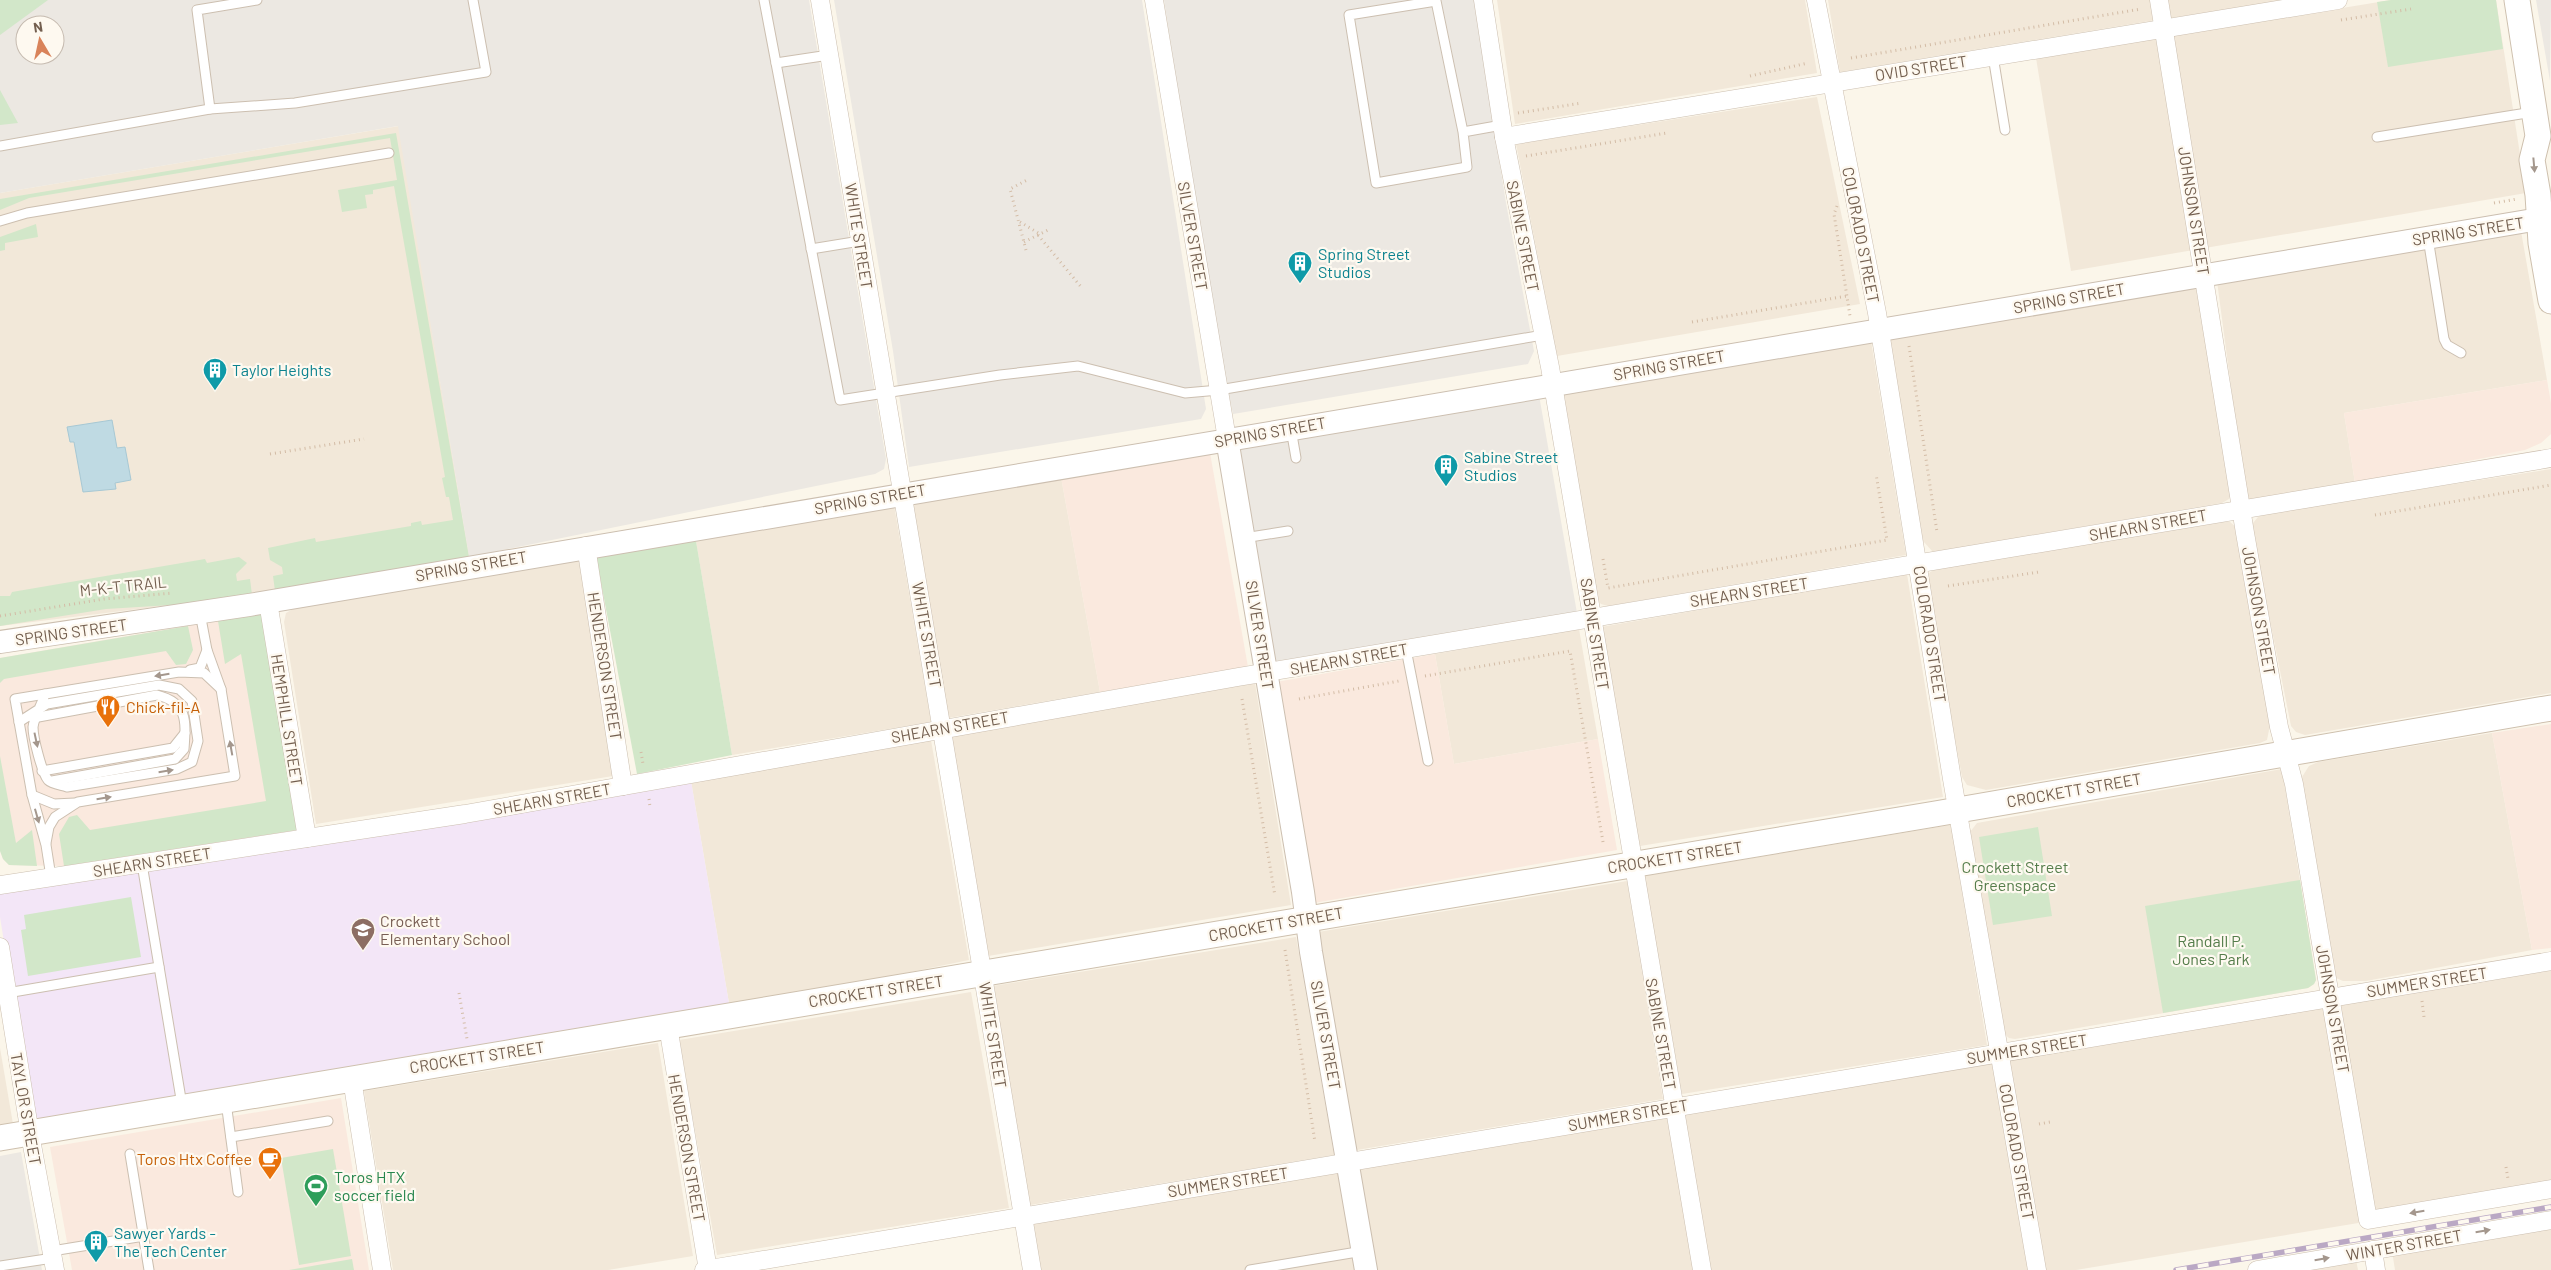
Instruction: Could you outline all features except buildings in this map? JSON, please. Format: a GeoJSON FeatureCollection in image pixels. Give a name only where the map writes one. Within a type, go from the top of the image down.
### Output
{"type":"FeatureCollection","features":[{"type":"Feature","properties":{"kind":"main road"},"geometry":{"type":"LineString","coordinates":[[2517,0],[2544,134],[2532,160],[2541,243],[2551,301]]}},
{"type":"Feature","properties":{"kind":"main road","name":"CROCKETT STREET"},"geometry":{"type":"LineString","coordinates":[[0,1138],[1958,810],[2551,708]]}},
{"type":"Feature","properties":{"kind":"street","name":"WHITE STREET"},"geometry":{"type":"LineString","coordinates":[[820,0],[1032,1270]]}},
{"type":"Feature","properties":{"kind":"street","name":"SILVER STREET"},"geometry":{"type":"LineString","coordinates":[[1154,0],[1311,952],[1365,1260]]}},
{"type":"Feature","properties":{"kind":"street","name":"SABINE STREET"},"geometry":{"type":"LineString","coordinates":[[1483,0],[1506,126],[1508,159],[1553,384],[1702,1270]]}},
{"type":"Feature","properties":{"kind":"street","name":"COLORADO STREET"},"geometry":{"type":"LineString","coordinates":[[1816,0],[1880,330],[1911,529],[1919,564],[1958,810],[2037,1270]]}},
{"type":"Feature","properties":{"kind":"street","name":"OVID STREET"},"geometry":{"type":"LineString","coordinates":[[1506,126],[1832,82],[2338,0]]}},
{"type":"Feature","properties":{"kind":"street","name":"JOHNSON STREET"},"geometry":{"type":"LineString","coordinates":[[2160,3],[2242,509],[2285,754],[2294,784],[2368,1220]]}},
{"type":"Feature","properties":{"kind":"street","name":"SPRING STREET"},"geometry":{"type":"LineString","coordinates":[[0,642],[268,602],[586,546],[2539,219]]}},
{"type":"Feature","properties":{"kind":"street","name":"SHEARN STREET"},"geometry":{"type":"LineString","coordinates":[[0,885],[307,838],[623,786],[942,728],[1406,649],[2551,458]]}},
{"type":"Feature","properties":{"kind":"street","name":"HENDERSON STREET"},"geometry":{"type":"LineString","coordinates":[[586,546],[623,786]]}},
{"type":"Feature","properties":{"kind":"street","name":"HEMPHILL STREET"},"geometry":{"type":"LineString","coordinates":[[268,602],[307,838]]}},
{"type":"Feature","properties":{"kind":"street","name":"TAYLOR STREET"},"geometry":{"type":"LineString","coordinates":[[0,947],[30,1134],[54,1260]]}},
{"type":"Feature","properties":{"kind":"street","name":"SUMMER STREET"},"geometry":{"type":"LineString","coordinates":[[704,1270],[2551,961]]}},
{"type":"Feature","properties":{"kind":"street","name":"HENDERSON STREET"},"geometry":{"type":"LineString","coordinates":[[668,1026],[708,1270]]}},
{"type":"Feature","properties":{"kind":"street"},"geometry":{"type":"LineString","coordinates":[[352,1079],[382,1270]]}},
{"type":"Feature","properties":{"kind":"street","name":"WINTER STREET"},"geometry":{"type":"LineString","coordinates":[[2368,1220],[2551,1189]]}},
{"type":"Feature","properties":{"kind":"street","name":"WINTER STREET"},"geometry":{"type":"LineString","coordinates":[[2257,1270],[2551,1220]]}},
{"type":"Feature","properties":{"kind":"street"},"geometry":{"type":"LineString","coordinates":[[2373,1250],[2376,1270]]}},
{"type":"Feature","properties":{"kind":"lane"},"geometry":{"type":"LineString","coordinates":[[210,109],[197,10],[257,0]]}},
{"type":"Feature","properties":{"kind":"lane"},"geometry":{"type":"LineString","coordinates":[[0,146],[210,109],[295,103],[486,72],[473,0]]}},
{"type":"Feature","properties":{"kind":"lane"},"geometry":{"type":"LineString","coordinates":[[764,0],[840,400],[1000,375],[1078,366],[1185,394],[1219,390],[1543,335]]}},
{"type":"Feature","properties":{"kind":"lane"},"geometry":{"type":"LineString","coordinates":[[1436,1],[1463,132],[1467,167],[1376,183],[1349,15],[1436,1]]}},
{"type":"Feature","properties":{"kind":"lane"},"geometry":{"type":"LineString","coordinates":[[776,63],[829,55]]}},
{"type":"Feature","properties":{"kind":"lane"},"geometry":{"type":"LineString","coordinates":[[1993,56],[2005,130]]}},
{"type":"Feature","properties":{"kind":"lane"},"geometry":{"type":"LineString","coordinates":[[1463,132],[1506,126]]}},
{"type":"Feature","properties":{"kind":"lane"},"geometry":{"type":"LineString","coordinates":[[2377,137],[2544,134]]}},
{"type":"Feature","properties":{"kind":"lane"},"geometry":{"type":"LineString","coordinates":[[0,221],[27,214],[388,153]]}},
{"type":"Feature","properties":{"kind":"lane"},"geometry":{"type":"LineString","coordinates":[[2428,238],[2444,339],[2446,345],[2460,353]]}},
{"type":"Feature","properties":{"kind":"lane"},"geometry":{"type":"LineString","coordinates":[[812,249],[860,241]]}},
{"type":"Feature","properties":{"kind":"lane"},"geometry":{"type":"LineString","coordinates":[[1291,428],[1296,458]]}},
{"type":"Feature","properties":{"kind":"lane"},"geometry":{"type":"LineString","coordinates":[[1244,538],[1288,531]]}},
{"type":"Feature","properties":{"kind":"lane"},"geometry":{"type":"LineString","coordinates":[[32,796],[54,804],[78,802],[235,776],[221,690],[207,650],[200,613]]}},
{"type":"Feature","properties":{"kind":"lane"},"geometry":{"type":"LineString","coordinates":[[1406,649],[1428,761]]}},
{"type":"Feature","properties":{"kind":"lane"},"geometry":{"type":"LineString","coordinates":[[51,877],[46,845],[32,796],[15,699],[200,668],[207,650]]}},
{"type":"Feature","properties":{"kind":"lane"},"geometry":{"type":"LineString","coordinates":[[179,672],[204,673],[221,690]]}},
{"type":"Feature","properties":{"kind":"lane"},"geometry":{"type":"LineString","coordinates":[[38,713],[47,704],[159,685],[178,689],[192,701],[198,741],[192,762],[177,769],[67,787],[49,782],[42,771],[33,727],[38,713],[45,694]]}},
{"type":"Feature","properties":{"kind":"lane"},"geometry":{"type":"LineString","coordinates":[[19,722],[38,713],[157,696],[172,699],[181,708],[185,732],[184,749],[175,759],[49,782]]}},
{"type":"Feature","properties":{"kind":"lane"},"geometry":{"type":"LineString","coordinates":[[42,771],[173,748],[185,732]]}},
{"type":"Feature","properties":{"kind":"lane"},"geometry":{"type":"LineString","coordinates":[[46,845],[49,827],[55,817],[78,802]]}},
{"type":"Feature","properties":{"kind":"lane"},"geometry":{"type":"LineString","coordinates":[[142,864],[183,1106]]}},
{"type":"Feature","properties":{"kind":"lane"},"geometry":{"type":"LineString","coordinates":[[7,993],[160,967]]}},
{"type":"Feature","properties":{"kind":"lane"},"geometry":{"type":"LineString","coordinates":[[226,1099],[238,1192]]}},
{"type":"Feature","properties":{"kind":"lane"},"geometry":{"type":"LineString","coordinates":[[231,1137],[328,1121]]}},
{"type":"Feature","properties":{"kind":"lane"},"geometry":{"type":"LineString","coordinates":[[130,1154],[149,1270]]}},
{"type":"Feature","properties":{"kind":"lane"},"geometry":{"type":"LineString","coordinates":[[0,1266],[54,1260],[144,1236]]}},
{"type":"Feature","properties":{"kind":"lane"},"geometry":{"type":"LineString","coordinates":[[1250,1270],[1365,1260]]}},
{"type":"Feature","properties":{"kind":"path"},"geometry":{"type":"LineString","coordinates":[[1851,58],[2160,3]]}},
{"type":"Feature","properties":{"kind":"path"},"geometry":{"type":"LineString","coordinates":[[2336,21],[2411,9]]}},
{"type":"Feature","properties":{"kind":"path"},"geometry":{"type":"LineString","coordinates":[[1743,77],[1808,63]]}},
{"type":"Feature","properties":{"kind":"path"},"geometry":{"type":"LineString","coordinates":[[1506,126],[1582,103]]}},
{"type":"Feature","properties":{"kind":"path"},"geometry":{"type":"LineString","coordinates":[[1508,159],[1667,133]]}},
{"type":"Feature","properties":{"kind":"path"},"geometry":{"type":"LineString","coordinates":[[1026,250],[1010,189],[1029,179]]}},
{"type":"Feature","properties":{"kind":"path"},"geometry":{"type":"LineString","coordinates":[[1839,202],[1834,214],[1850,316]]}},
{"type":"Feature","properties":{"kind":"path"},"geometry":{"type":"LineString","coordinates":[[1020,222],[1039,235],[1082,288]]}},
{"type":"Feature","properties":{"kind":"path"},"geometry":{"type":"LineString","coordinates":[[1024,242],[1048,230]]}},
{"type":"Feature","properties":{"kind":"path"},"geometry":{"type":"LineString","coordinates":[[1692,322],[1847,296]]}},
{"type":"Feature","properties":{"kind":"path"},"geometry":{"type":"LineString","coordinates":[[1907,347],[1937,532]]}},
{"type":"Feature","properties":{"kind":"path"},"geometry":{"type":"LineString","coordinates":[[270,454],[364,439]]}},
{"type":"Feature","properties":{"kind":"path"},"geometry":{"type":"LineString","coordinates":[[1608,588],[1887,540],[1876,474]]}},
{"type":"Feature","properties":{"kind":"path"},"geometry":{"type":"LineString","coordinates":[[2375,515],[2551,485]]}},
{"type":"Feature","properties":{"kind":"path"},"geometry":{"type":"LineString","coordinates":[[1948,586],[2039,572]]}},
{"type":"Feature","properties":{"kind":"path","name":"M-K-T TRAIL"},"geometry":{"type":"LineString","coordinates":[[0,616],[104,599],[177,593]]}},
{"type":"Feature","properties":{"kind":"path"},"geometry":{"type":"LineString","coordinates":[[1298,699],[1570,651],[1603,842]]}},
{"type":"Feature","properties":{"kind":"path"},"geometry":{"type":"LineString","coordinates":[[1242,700],[1275,896]]}},
{"type":"Feature","properties":{"kind":"path"},"geometry":{"type":"LineString","coordinates":[[1285,950],[1315,1142]]}},
{"type":"Feature","properties":{"kind":"path"},"geometry":{"type":"LineString","coordinates":[[459,993],[470,1059]]}},
{"type":"Feature","properties":{"kind":"path"},"geometry":{"type":"LineString","coordinates":[[2039,1124],[2050,1122]]}},
{"type":"Feature","properties":{"kind":"path"},"geometry":{"type":"LineString","coordinates":[[2506,1167],[2509,1183]]}},
{"type":"Feature","properties":{"kind":"shaded area"},"geometry":{"type":"Polygon","coordinates":[[[0,0],[809,0],[886,459],[884,469],[875,474],[469,557],[398,126],[0,193],[0,0]]]}},
{"type":"Feature","properties":{"kind":"shaded area"},"geometry":{"type":"Polygon","coordinates":[[[834,0],[1142,0],[1206,409],[1201,419],[909,467],[893,351],[834,0]]]}},
{"type":"Feature","properties":{"kind":"shaded area"},"geometry":{"type":"Polygon","coordinates":[[[1164,0],[1474,0],[1506,203],[1534,351],[1528,364],[1233,414],[1214,328],[1164,0]]]}},
{"type":"Feature","properties":{"kind":"shaded area"},"geometry":{"type":"Polygon","coordinates":[[[1497,0],[1805,0],[1817,73],[1515,124],[1497,0]]]}},
{"type":"Feature","properties":{"kind":"shaded area"},"geometry":{"type":"Polygon","coordinates":[[[1828,0],[2152,0],[2156,20],[1840,72],[1828,0]]]}},
{"type":"Feature","properties":{"kind":"shaded area"},"geometry":{"type":"Polygon","coordinates":[[[2167,0],[2288,0],[2170,18],[2167,0]]]}},
{"type":"Feature","properties":{"kind":"shaded area"},"geometry":{"type":"Polygon","coordinates":[[[2391,0],[2496,0],[2526,193],[2071,271],[2036,58],[2391,0]]]}},
{"type":"Feature","properties":{"kind":"shaded area"},"geometry":{"type":"Polygon","coordinates":[[[2536,0],[2551,0],[2550,81],[2536,0]]]}},
{"type":"Feature","properties":{"kind":"shaded area"},"geometry":{"type":"Polygon","coordinates":[[[1817,97],[1860,304],[1557,356],[1516,144],[1817,97]]]}},
{"type":"Feature","properties":{"kind":"shaded area"},"geometry":{"type":"Polygon","coordinates":[[[399,126],[469,557],[252,595],[0,626],[0,193],[399,126]]]}},
{"type":"Feature","properties":{"kind":"shaded area"},"geometry":{"type":"Polygon","coordinates":[[[2521,231],[2547,380],[2344,413],[2355,483],[2249,500],[2242,470],[2217,281],[2521,231]]]}},
{"type":"Feature","properties":{"kind":"shaded area"},"geometry":{"type":"Polygon","coordinates":[[[2196,285],[2231,491],[2229,499],[2222,503],[1933,552],[1923,541],[1887,337],[2196,285]]]}},
{"type":"Feature","properties":{"kind":"shaded area"},"geometry":{"type":"Polygon","coordinates":[[[1871,341],[1906,555],[1608,606],[1601,604],[1594,597],[1561,393],[1871,341]]]}},
{"type":"Feature","properties":{"kind":"shaded area"},"geometry":{"type":"Polygon","coordinates":[[[2547,380],[2551,403],[2551,434],[2541,443],[2525,450],[2355,483],[2344,413],[2547,380]]]}},
{"type":"Feature","properties":{"kind":"shaded area","name":"Sabine Street Studios"},"geometry":{"type":"Polygon","coordinates":[[[1539,395],[1577,613],[1274,664],[1238,446],[1539,395]]]}},
{"type":"Feature","properties":{"kind":"shaded area"},"geometry":{"type":"Polygon","coordinates":[[[1210,453],[1248,667],[1100,692],[1061,477],[1210,453]]]}},
{"type":"Feature","properties":{"kind":"shaded area"},"geometry":{"type":"Polygon","coordinates":[[[2551,469],[2551,693],[2305,735],[2296,732],[2291,726],[2254,540],[2253,523],[2258,517],[2266,513],[2551,469]]]}},
{"type":"Feature","properties":{"kind":"shaded area"},"geometry":{"type":"Polygon","coordinates":[[[1061,477],[1100,692],[948,718],[911,502],[1061,477]]]}},
{"type":"Feature","properties":{"kind":"shaded area"},"geometry":{"type":"Polygon","coordinates":[[[894,505],[931,722],[732,755],[696,541],[894,505]]]}},
{"type":"Feature","properties":{"kind":"shaded area"},"geometry":{"type":"Polygon","coordinates":[[[2230,522],[2236,527],[2270,725],[2267,740],[2260,743],[1986,790],[1967,785],[1962,777],[1926,579],[1930,572],[1936,569],[2230,522]]]}},
{"type":"Feature","properties":{"kind":"shaded area"},"geometry":{"type":"Polygon","coordinates":[[[579,560],[613,776],[316,824],[284,622],[286,613],[293,609],[579,560]]]}},
{"type":"Feature","properties":{"kind":"shaded area"},"geometry":{"type":"Polygon","coordinates":[[[1907,574],[1943,797],[1640,846],[1601,627],[1907,574]]]}},
{"type":"Feature","properties":{"kind":"shaded area","name":"Chick-fil-A"},"geometry":{"type":"Polygon","coordinates":[[[261,613],[297,830],[64,866],[9,865],[3,859],[0,850],[0,658],[261,613]]]}},
{"type":"Feature","properties":{"kind":"shaded area"},"geometry":{"type":"Polygon","coordinates":[[[1579,629],[1598,739],[1454,764],[1435,654],[1579,629]]]}},
{"type":"Feature","properties":{"kind":"shaded area"},"geometry":{"type":"Polygon","coordinates":[[[1435,654],[1454,764],[1598,739],[1617,850],[1314,903],[1276,682],[1435,654]]]}},
{"type":"Feature","properties":{"kind":"shaded area"},"geometry":{"type":"Polygon","coordinates":[[[1255,683],[1291,905],[988,956],[951,735],[1255,683]]]}},
{"type":"Feature","properties":{"kind":"shaded area"},"geometry":{"type":"Polygon","coordinates":[[[2551,724],[2551,948],[2532,950],[2492,733],[2551,724]]]}},
{"type":"Feature","properties":{"kind":"shaded area"},"geometry":{"type":"Polygon","coordinates":[[[2492,733],[2532,950],[2366,981],[2343,981],[2336,978],[2303,787],[2302,777],[2309,766],[2318,762],[2492,733]]]}},
{"type":"Feature","properties":{"kind":"shaded area"},"geometry":{"type":"Polygon","coordinates":[[[931,740],[969,960],[730,1009],[691,781],[931,740]]]}},
{"type":"Feature","properties":{"kind":"shaded area"},"geometry":{"type":"Polygon","coordinates":[[[2282,769],[2316,980],[2314,984],[2308,988],[2015,1039],[2009,1038],[2002,1032],[1970,832],[1977,823],[2282,769]]]}},
{"type":"Feature","properties":{"kind":"shaded area","name":"Crockett Elementary School"},"geometry":{"type":"Polygon","coordinates":[[[691,781],[730,1009],[34,1129],[0,917],[0,890],[691,781]]]}},
{"type":"Feature","properties":{"kind":"shaded area"},"geometry":{"type":"Polygon","coordinates":[[[1951,825],[1987,1045],[1682,1094],[1644,876],[1951,825]]]}},
{"type":"Feature","properties":{"kind":"shaded area"},"geometry":{"type":"Polygon","coordinates":[[[1627,881],[1663,1099],[1357,1150],[1318,932],[1627,881]]]}},
{"type":"Feature","properties":{"kind":"shaded area"},"geometry":{"type":"Polygon","coordinates":[[[1296,937],[1334,1155],[1030,1205],[993,986],[1296,937]]]}},
{"type":"Feature","properties":{"kind":"shaded area"},"geometry":{"type":"Polygon","coordinates":[[[2551,961],[2551,1191],[2076,1270],[1033,1270],[1024,1217],[2551,961]]]}},
{"type":"Feature","properties":{"kind":"shaded area"},"geometry":{"type":"Polygon","coordinates":[[[971,992],[1009,1208],[717,1255],[679,1040],[971,992]]]}},
{"type":"Feature","properties":{"kind":"shaded area"},"geometry":{"type":"Polygon","coordinates":[[[658,1043],[693,1256],[608,1270],[393,1270],[364,1091],[658,1043]]]}},
{"type":"Feature","properties":{"kind":"shaded area"},"geometry":{"type":"Polygon","coordinates":[[[0,1048],[13,1124],[0,1126],[0,1048]]]}},
{"type":"Feature","properties":{"kind":"shaded area"},"geometry":{"type":"Polygon","coordinates":[[[341,1098],[369,1270],[72,1270],[50,1147],[341,1098]]]}},
{"type":"Feature","properties":{"kind":"shaded area"},"geometry":{"type":"Polygon","coordinates":[[[21,1152],[42,1270],[0,1270],[0,1156],[21,1152]]]}},
{"type":"Feature","properties":{"kind":"shaded area"},"geometry":{"type":"Polygon","coordinates":[[[2551,1225],[2551,1270],[2395,1270],[2392,1251],[2551,1225]]]}},
{"type":"Feature","properties":{"kind":"shaded area"},"geometry":{"type":"Polygon","coordinates":[[[2356,1260],[2358,1270],[2295,1270],[2356,1260]]]}},
{"type":"Feature","properties":{"kind":"green space"},"geometry":{"type":"Polygon","coordinates":[[[0,0],[48,0],[27,15],[15,15],[15,24],[0,35],[0,0]]]}},
{"type":"Feature","properties":{"kind":"green space"},"geometry":{"type":"Polygon","coordinates":[[[2391,0],[2496,0],[2503,49],[2388,67],[2377,2],[2391,0]]]}},
{"type":"Feature","properties":{"kind":"green space"},"geometry":{"type":"Polygon","coordinates":[[[0,90],[18,123],[0,125],[0,90]]]}},
{"type":"Feature","properties":{"kind":"green space"},"geometry":{"type":"Polygon","coordinates":[[[396,133],[469,557],[275,591],[273,576],[283,574],[282,567],[270,560],[268,548],[315,538],[316,542],[411,526],[411,523],[421,521],[422,525],[453,520],[449,497],[446,497],[442,478],[445,477],[394,186],[373,190],[373,194],[365,195],[367,208],[342,212],[338,190],[397,180],[390,138],[29,198],[0,210],[0,199],[396,133]]]}},
{"type":"Feature","properties":{"kind":"green space"},"geometry":{"type":"Polygon","coordinates":[[[36,224],[38,237],[5,243],[5,250],[0,251],[0,237],[36,224]]]}},
{"type":"Feature","properties":{"kind":"green space"},"geometry":{"type":"Polygon","coordinates":[[[696,541],[732,755],[637,774],[596,556],[696,541]]]}},
{"type":"Feature","properties":{"kind":"green space"},"geometry":{"type":"Polygon","coordinates":[[[239,557],[247,563],[236,574],[237,581],[250,579],[252,595],[204,603],[106,609],[0,626],[0,596],[10,596],[12,592],[205,559],[207,563],[239,557]]]}},
{"type":"Feature","properties":{"kind":"green space"},"geometry":{"type":"Polygon","coordinates":[[[261,613],[297,830],[64,866],[59,834],[69,817],[77,815],[90,830],[266,801],[241,654],[225,664],[218,621],[261,613]]]}},
{"type":"Feature","properties":{"kind":"green space"},"geometry":{"type":"Polygon","coordinates":[[[188,626],[193,650],[186,664],[176,665],[166,651],[4,679],[0,683],[0,658],[188,626]]]}},
{"type":"Feature","properties":{"kind":"green space"},"geometry":{"type":"Polygon","coordinates":[[[0,756],[16,843],[32,830],[37,866],[9,865],[3,859],[0,851],[0,756]]]}},
{"type":"Feature","properties":{"kind":"green space","name":"Crockett Street Greenspace"},"geometry":{"type":"Polygon","coordinates":[[[2038,827],[2052,916],[1993,925],[1979,837],[2038,827]]]}},
{"type":"Feature","properties":{"kind":"green space","name":"Randall P. Jones Park"},"geometry":{"type":"Polygon","coordinates":[[[2300,880],[2316,980],[2314,984],[2308,988],[2163,1013],[2145,906],[2300,880]]]}},
{"type":"Feature","properties":{"kind":"green space"},"geometry":{"type":"Polygon","coordinates":[[[131,897],[141,957],[28,976],[21,930],[26,929],[24,915],[131,897]]]}},
{"type":"Feature","properties":{"kind":"green space","name":"Toros HTX soccer field"},"geometry":{"type":"Polygon","coordinates":[[[333,1149],[351,1256],[299,1265],[281,1158],[333,1149]]]}},
{"type":"Feature","properties":{"kind":"green space"},"geometry":{"type":"Polygon","coordinates":[[[352,1259],[354,1270],[289,1270],[352,1259]]]}},
{"type":"Feature","properties":{"kind":"water"},"geometry":{"type":"Polygon","coordinates":[[[112,420],[117,448],[125,447],[131,480],[115,483],[116,489],[83,492],[74,442],[70,442],[67,427],[112,420]]]}},
{"type":"Feature","properties":{"kind":"railway"},"geometry":{"type":"LineString","coordinates":[[2176,1270],[2551,1207]]}},
{"type":"Feature","properties":{"kind":"place","name":"Spring Street Studios"},"geometry":{"type":"Point","coordinates":[1300,284]}},
{"type":"Feature","properties":{"kind":"place","name":"Taylor Heights"},"geometry":{"type":"Point","coordinates":[215,391]}},
{"type":"Feature","properties":{"kind":"place","name":"Sabine Street Studios"},"geometry":{"type":"Point","coordinates":[1446,487]}},
{"type":"Feature","properties":{"kind":"place","name":"Chick-fil-A"},"geometry":{"type":"Point","coordinates":[108,728]}},
{"type":"Feature","properties":{"kind":"place","name":"Crockett Elementary School"},"geometry":{"type":"Point","coordinates":[363,951]}},
{"type":"Feature","properties":{"kind":"place","name":"Toros Htx Coffee"},"geometry":{"type":"Point","coordinates":[270,1180]}},
{"type":"Feature","properties":{"kind":"place","name":"Toros HTX soccer field"},"geometry":{"type":"Point","coordinates":[316,1207]}},
{"type":"Feature","properties":{"kind":"place","name":"Sawyer Yards - The Tech Center"},"geometry":{"type":"Point","coordinates":[96,1263]}}]}
